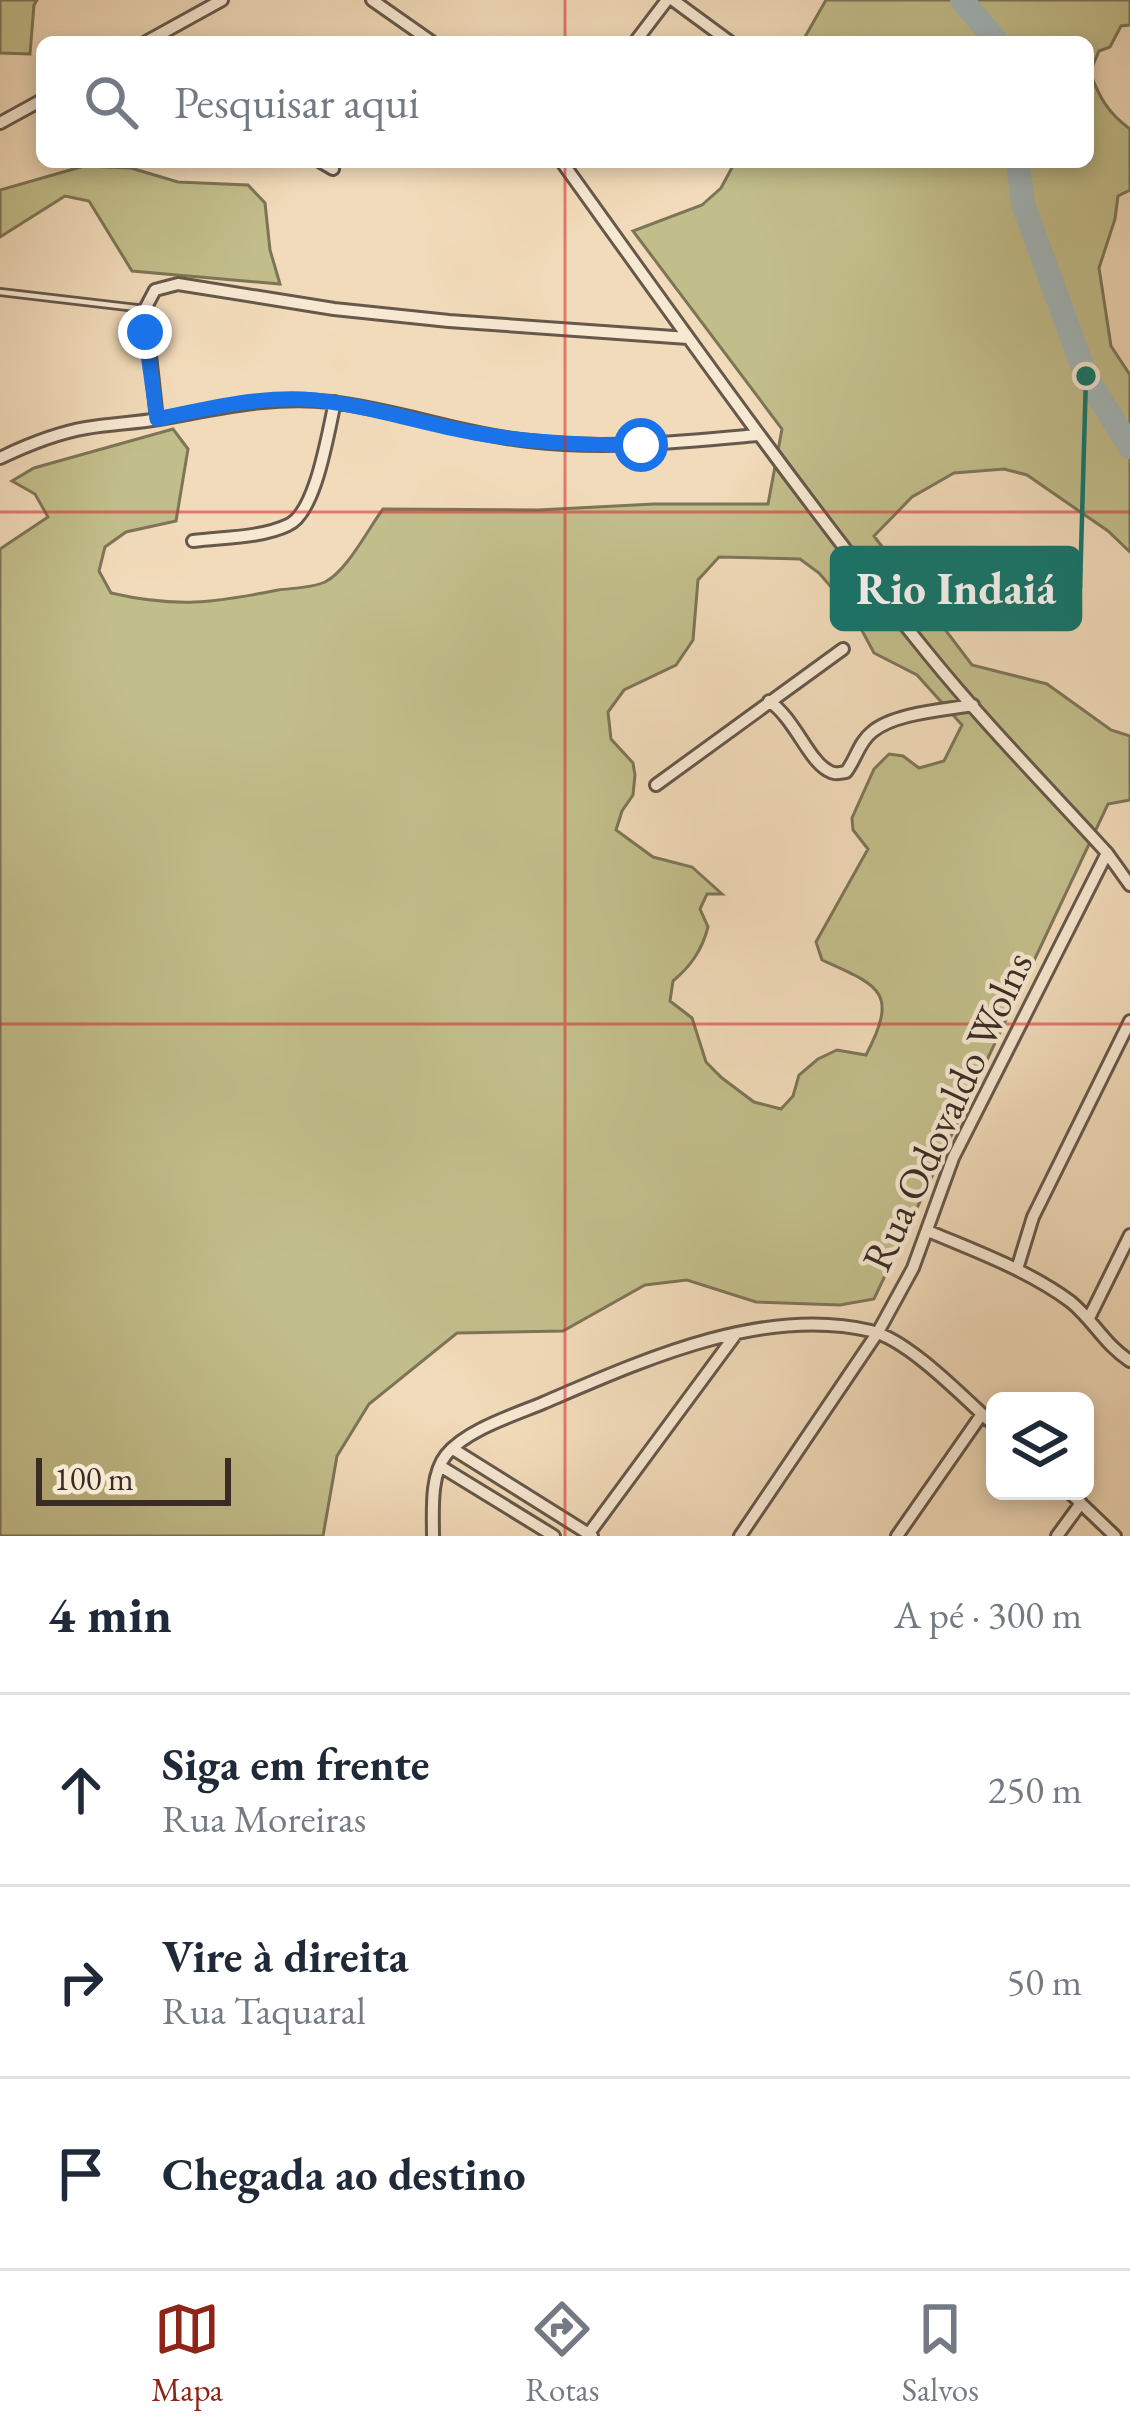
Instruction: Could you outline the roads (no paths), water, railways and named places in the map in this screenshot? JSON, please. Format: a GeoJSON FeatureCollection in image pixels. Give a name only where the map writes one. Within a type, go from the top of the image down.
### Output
{"type":"FeatureCollection","features":[{"type":"Feature","properties":{"kind":"street"},"geometry":{"type":"LineString","coordinates":[[157,36],[222,0]]}},
{"type":"Feature","properties":{"kind":"street"},"geometry":{"type":"LineString","coordinates":[[372,0],[423,36]]}},
{"type":"Feature","properties":{"kind":"street"},"geometry":{"type":"LineString","coordinates":[[640,36],[670,0],[721,36]]}},
{"type":"Feature","properties":{"kind":"street"},"geometry":{"type":"LineString","coordinates":[[0,123],[36,103]]}},
{"type":"Feature","properties":{"kind":"street"},"geometry":{"type":"LineString","coordinates":[[566,168],[758,435],[933,660],[1130,885]]}},
{"type":"Feature","properties":{"kind":"street"},"geometry":{"type":"LineString","coordinates":[[157,419],[145,309],[155,290],[178,284],[357,311],[688,338]]}},
{"type":"Feature","properties":{"kind":"street"},"geometry":{"type":"LineString","coordinates":[[0,458],[83,428],[261,400],[335,402],[528,441],[641,445],[758,435]]}},
{"type":"Feature","properties":{"kind":"street"},"geometry":{"type":"LineString","coordinates":[[193,541],[287,526],[302,516],[335,402]]}},
{"type":"Feature","properties":{"kind":"street"},"geometry":{"type":"LineString","coordinates":[[656,785],[843,649]]}},
{"type":"Feature","properties":{"kind":"street"},"geometry":{"type":"LineString","coordinates":[[770,701],[781,709],[822,767],[838,774],[846,772],[861,745],[878,728],[974,705]]}},
{"type":"Feature","properties":{"kind":"street","name":"Rua Odovaldo Wolns"},"geometry":{"type":"LineString","coordinates":[[740,1536],[878,1332],[913,1268],[953,1158],[1107,854]]}},
{"type":"Feature","properties":{"kind":"street"},"geometry":{"type":"LineString","coordinates":[[1017,1269],[1033,1217],[1130,1021]]}},
{"type":"Feature","properties":{"kind":"street"},"geometry":{"type":"LineString","coordinates":[[928,1231],[1049,1287],[1089,1318],[1102,1339],[1130,1361]]}},
{"type":"Feature","properties":{"kind":"street"},"geometry":{"type":"LineString","coordinates":[[1089,1318],[1130,1235]]}},
{"type":"Feature","properties":{"kind":"street"},"geometry":{"type":"LineString","coordinates":[[433,1536],[440,1466],[453,1449],[490,1426],[591,1383],[679,1348],[736,1334],[788,1326],[878,1332],[914,1354],[986,1418]]}},
{"type":"Feature","properties":{"kind":"street"},"geometry":{"type":"LineString","coordinates":[[453,1449],[589,1535],[736,1334]]}},
{"type":"Feature","properties":{"kind":"street"},"geometry":{"type":"LineString","coordinates":[[897,1536],[982,1414]]}},
{"type":"Feature","properties":{"kind":"street"},"geometry":{"type":"LineString","coordinates":[[440,1466],[554,1536]]}},
{"type":"Feature","properties":{"kind":"street"},"geometry":{"type":"LineString","coordinates":[[1078,1500],[1115,1536]]}},
{"type":"Feature","properties":{"kind":"street"},"geometry":{"type":"LineString","coordinates":[[1058,1536],[1081,1503]]}},
{"type":"Feature","properties":{"kind":"lane"},"geometry":{"type":"LineString","coordinates":[[0,292],[145,309]]}},
{"type":"Feature","properties":{"kind":"waterway"},"geometry":{"type":"LineString","coordinates":[[962,0],[992,36]]}},
{"type":"Feature","properties":{"kind":"waterway"},"geometry":{"type":"LineString","coordinates":[[1019,168],[1023,204],[1086,376],[1130,447]]}},
{"type":"Feature","properties":{"kind":"place","name":"Rio Indaiá"},"geometry":{"type":"Point","coordinates":[1086,376]}}]}
